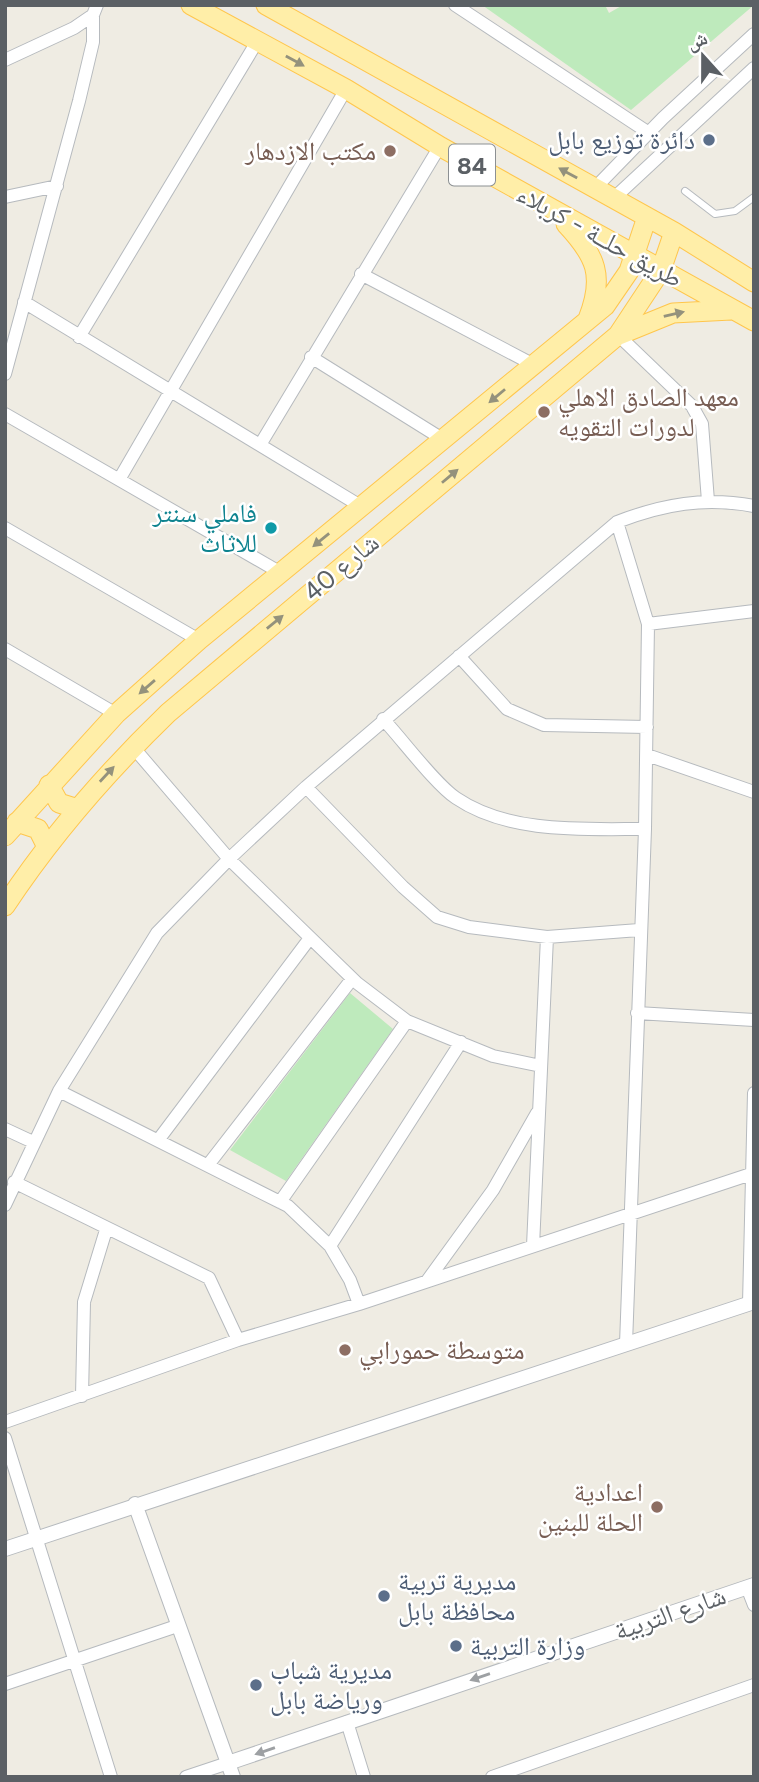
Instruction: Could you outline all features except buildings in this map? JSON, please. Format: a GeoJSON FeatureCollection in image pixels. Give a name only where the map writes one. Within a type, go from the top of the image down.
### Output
{"type":"FeatureCollection","features":[{"type":"Feature","properties":{"kind":"main road","name":"طريق حلــة - كربلاء"},"geometry":{"type":"LineString","coordinates":[[191,5],[346,89],[634,257],[754,321]]}},
{"type":"Feature","properties":{"kind":"main road","name":"طريق حلــة - كربلاء"},"geometry":{"type":"LineString","coordinates":[[266,5],[601,181],[647,217],[754,282]]}},
{"type":"Feature","properties":{"kind":"main road"},"geometry":{"type":"LineString","coordinates":[[556,213],[583,243],[597,271],[596,296],[586,325]]}},
{"type":"Feature","properties":{"kind":"main road","name":"شارع 40"},"geometry":{"type":"LineString","coordinates":[[11,829],[116,714],[199,640],[586,325],[605,306],[634,257],[647,217]]}},
{"type":"Feature","properties":{"kind":"main road","name":"شارع 40"},"geometry":{"type":"LineString","coordinates":[[5,905],[78,809],[133,747],[194,689],[618,335],[661,270],[674,232]]}},
{"type":"Feature","properties":{"kind":"main road"},"geometry":{"type":"LineString","coordinates":[[618,335],[673,313],[735,311]]}},
{"type":"Feature","properties":{"kind":"main road"},"geometry":{"type":"LineString","coordinates":[[50,785],[59,803],[78,809]]}},
{"type":"Feature","properties":{"kind":"main road"},"geometry":{"type":"LineString","coordinates":[[11,829],[38,829],[47,847]]}},
{"type":"Feature","properties":{"kind":"street"},"geometry":{"type":"LineString","coordinates":[[454,5],[649,133]]}},
{"type":"Feature","properties":{"kind":"street"},"geometry":{"type":"LineString","coordinates":[[7,56],[74,28],[95,10]]}},
{"type":"Feature","properties":{"kind":"street"},"geometry":{"type":"LineString","coordinates":[[5,374],[93,42],[95,10]]}},
{"type":"Feature","properties":{"kind":"street"},"geometry":{"type":"LineString","coordinates":[[601,181],[754,34]]}},
{"type":"Feature","properties":{"kind":"street"},"geometry":{"type":"LineString","coordinates":[[79,337],[258,40]]}},
{"type":"Feature","properties":{"kind":"street"},"geometry":{"type":"LineString","coordinates":[[619,194],[754,68]]}},
{"type":"Feature","properties":{"kind":"street"},"geometry":{"type":"LineString","coordinates":[[120,478],[346,89]]}},
{"type":"Feature","properties":{"kind":"street"},"geometry":{"type":"LineString","coordinates":[[260,445],[440,146]]}},
{"type":"Feature","properties":{"kind":"street"},"geometry":{"type":"LineString","coordinates":[[5,197],[57,186]]}},
{"type":"Feature","properties":{"kind":"street"},"geometry":{"type":"LineString","coordinates":[[361,274],[534,365]]}},
{"type":"Feature","properties":{"kind":"street"},"geometry":{"type":"LineString","coordinates":[[24,302],[362,507]]}},
{"type":"Feature","properties":{"kind":"street"},"geometry":{"type":"LineString","coordinates":[[618,335],[692,406],[702,424],[708,501]]}},
{"type":"Feature","properties":{"kind":"street"},"geometry":{"type":"LineString","coordinates":[[311,357],[444,440]]}},
{"type":"Feature","properties":{"kind":"street"},"geometry":{"type":"LineString","coordinates":[[5,414],[281,573]]}},
{"type":"Feature","properties":{"kind":"street"},"geometry":{"type":"LineString","coordinates":[[5,1205],[59,1091],[157,933],[229,859],[306,787],[617,522],[649,509],[708,501],[754,506]]}},
{"type":"Feature","properties":{"kind":"street"},"geometry":{"type":"LineString","coordinates":[[617,522],[648,624],[645,829],[639,930],[626,1344]]}},
{"type":"Feature","properties":{"kind":"street"},"geometry":{"type":"LineString","coordinates":[[5,528],[199,640]]}},
{"type":"Feature","properties":{"kind":"street"},"geometry":{"type":"LineString","coordinates":[[648,624],[754,611]]}},
{"type":"Feature","properties":{"kind":"street"},"geometry":{"type":"LineString","coordinates":[[5,649],[116,714]]}},
{"type":"Feature","properties":{"kind":"street"},"geometry":{"type":"LineString","coordinates":[[459,656],[507,709],[544,725],[647,727]]}},
{"type":"Feature","properties":{"kind":"street"},"geometry":{"type":"LineString","coordinates":[[383,719],[455,798],[494,815],[556,829],[645,829]]}},
{"type":"Feature","properties":{"kind":"street"},"geometry":{"type":"LineString","coordinates":[[133,747],[229,859],[352,979],[407,1021],[493,1056],[541,1066]]}},
{"type":"Feature","properties":{"kind":"street"},"geometry":{"type":"LineString","coordinates":[[647,755],[754,792]]}},
{"type":"Feature","properties":{"kind":"street"},"geometry":{"type":"LineString","coordinates":[[306,787],[403,887],[437,917],[470,927],[547,937],[639,930]]}},
{"type":"Feature","properties":{"kind":"street"},"geometry":{"type":"LineString","coordinates":[[533,1246],[547,937]]}},
{"type":"Feature","properties":{"kind":"street"},"geometry":{"type":"LineString","coordinates":[[159,1139],[310,938]]}},
{"type":"Feature","properties":{"kind":"street"},"geometry":{"type":"LineString","coordinates":[[208,1165],[352,979]]}},
{"type":"Feature","properties":{"kind":"street"},"geometry":{"type":"LineString","coordinates":[[636,1013],[754,1020]]}},
{"type":"Feature","properties":{"kind":"street"},"geometry":{"type":"LineString","coordinates":[[280,1202],[407,1021]]}},
{"type":"Feature","properties":{"kind":"street"},"geometry":{"type":"LineString","coordinates":[[330,1246],[460,1042]]}},
{"type":"Feature","properties":{"kind":"street"},"geometry":{"type":"LineString","coordinates":[[59,1091],[280,1202],[330,1246],[359,1304]]}},
{"type":"Feature","properties":{"kind":"street"},"geometry":{"type":"LineString","coordinates":[[5,1549],[751,1303],[754,1093]]}},
{"type":"Feature","properties":{"kind":"street"},"geometry":{"type":"LineString","coordinates":[[427,1281],[493,1190],[539,1110]]}},
{"type":"Feature","properties":{"kind":"street"},"geometry":{"type":"LineString","coordinates":[[5,1129],[33,1142]]}},
{"type":"Feature","properties":{"kind":"street"},"geometry":{"type":"LineString","coordinates":[[5,1422],[238,1340],[359,1304],[753,1173]]}},
{"type":"Feature","properties":{"kind":"street"},"geometry":{"type":"LineString","coordinates":[[14,1182],[106,1230],[209,1278],[238,1340]]}},
{"type":"Feature","properties":{"kind":"street"},"geometry":{"type":"LineString","coordinates":[[82,1396],[84,1301],[106,1230]]}},
{"type":"Feature","properties":{"kind":"street"},"geometry":{"type":"LineString","coordinates":[[5,1438],[111,1777]]}},
{"type":"Feature","properties":{"kind":"street"},"geometry":{"type":"LineString","coordinates":[[135,1504],[230,1770],[186,1777]]}},
{"type":"Feature","properties":{"kind":"street"},"geometry":{"type":"LineString","coordinates":[[750,1586],[754,1605]]}},
{"type":"Feature","properties":{"kind":"street","name":"شارع التربية"},"geometry":{"type":"LineString","coordinates":[[230,1770],[347,1722],[750,1586]]}},
{"type":"Feature","properties":{"kind":"street"},"geometry":{"type":"LineString","coordinates":[[5,1684],[177,1626]]}},
{"type":"Feature","properties":{"kind":"street"},"geometry":{"type":"LineString","coordinates":[[492,1777],[754,1685]]}},
{"type":"Feature","properties":{"kind":"street"},"geometry":{"type":"LineString","coordinates":[[347,1722],[364,1777]]}},
{"type":"Feature","properties":{"kind":"lane"},"geometry":{"type":"LineString","coordinates":[[685,191],[715,214],[735,211],[754,197]]}},
{"type":"Feature","properties":{"kind":"green space"},"geometry":{"type":"Polygon","coordinates":[[[482,5],[605,5],[609,13],[623,5],[754,5],[631,110],[482,5]]]}},
{"type":"Feature","properties":{"kind":"green space"},"geometry":{"type":"Polygon","coordinates":[[[350,993],[393,1029],[286,1181],[230,1150],[350,993]]]}},
{"type":"Feature","properties":{"kind":"place","name":"دائرة توزيع بابل"},"geometry":{"type":"Point","coordinates":[709,140]}},
{"type":"Feature","properties":{"kind":"place","name":"مكتب الازدهار"},"geometry":{"type":"Point","coordinates":[390,151]}},
{"type":"Feature","properties":{"kind":"place","name":"معهد الصادق الاهلي لدورات التقويه"},"geometry":{"type":"Point","coordinates":[544,412]}},
{"type":"Feature","properties":{"kind":"place","name":"فاملي سنتر للاثاث"},"geometry":{"type":"Point","coordinates":[271,528]}},
{"type":"Feature","properties":{"kind":"place","name":"متوسطة حمورابي"},"geometry":{"type":"Point","coordinates":[345,1350]}},
{"type":"Feature","properties":{"kind":"place","name":"اعدادية الحلة للبنين"},"geometry":{"type":"Point","coordinates":[657,1507]}},
{"type":"Feature","properties":{"kind":"place","name":"مديرية تربية محافظة بابل"},"geometry":{"type":"Point","coordinates":[384,1596]}},
{"type":"Feature","properties":{"kind":"place","name":"وزارة التربية"},"geometry":{"type":"Point","coordinates":[456,1646]}},
{"type":"Feature","properties":{"kind":"place","name":"مديرية شباب ورياضة بابل"},"geometry":{"type":"Point","coordinates":[256,1685]}}]}
